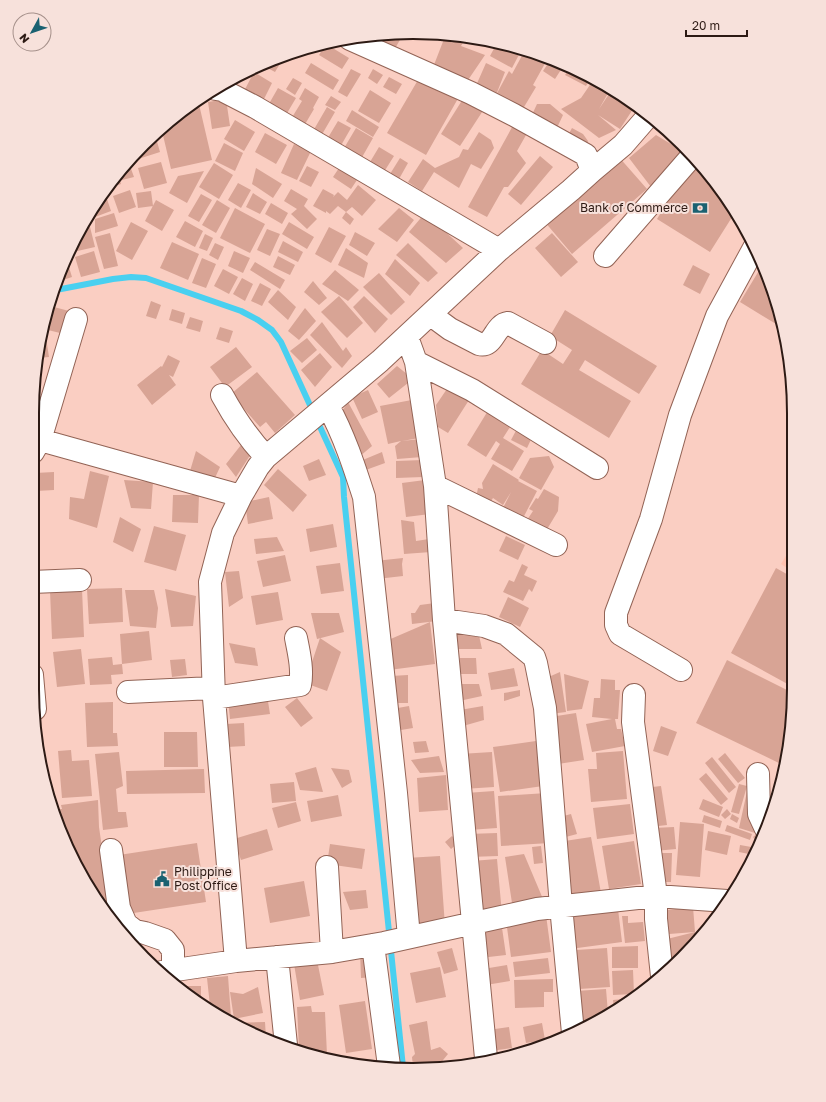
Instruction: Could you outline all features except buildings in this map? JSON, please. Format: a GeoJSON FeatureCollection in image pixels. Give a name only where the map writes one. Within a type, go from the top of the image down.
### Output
{"type":"FeatureCollection","features":[{"type":"Feature","properties":{"kind":"street"},"geometry":{"type":"LineString","coordinates":[[359,43],[471,93],[514,115],[586,155],[592,171]]}},
{"type":"Feature","properties":{"kind":"street"},"geometry":{"type":"LineString","coordinates":[[223,91],[255,107],[500,250]]}},
{"type":"Feature","properties":{"kind":"street"},"geometry":{"type":"LineString","coordinates":[[236,961],[214,693],[210,582],[223,533],[241,496],[258,467],[266,457],[407,336],[500,250],[623,145],[646,120]]}},
{"type":"Feature","properties":{"kind":"street"},"geometry":{"type":"LineString","coordinates":[[605,256],[688,160]]}},
{"type":"Feature","properties":{"kind":"street"},"geometry":{"type":"LineString","coordinates":[[681,670],[620,634],[616,625],[616,613],[651,520],[680,415],[717,316],[751,254]]}},
{"type":"Feature","properties":{"kind":"street"},"geometry":{"type":"LineString","coordinates":[[431,314],[450,329],[479,344],[488,344],[502,325],[508,323],[545,343]]}},
{"type":"Feature","properties":{"kind":"street"},"geometry":{"type":"LineString","coordinates":[[39,436],[76,319]]}},
{"type":"Feature","properties":{"kind":"street"},"geometry":{"type":"LineString","coordinates":[[407,336],[416,362],[435,486],[444,620],[486,1056]]}},
{"type":"Feature","properties":{"kind":"street"},"geometry":{"type":"LineString","coordinates":[[416,362],[472,390],[597,468]]}},
{"type":"Feature","properties":{"kind":"street"},"geometry":{"type":"LineString","coordinates":[[222,395],[250,439],[266,457]]}},
{"type":"Feature","properties":{"kind":"street"},"geometry":{"type":"LineString","coordinates":[[320,412],[335,419],[352,461],[364,497],[396,793],[389,1062]]}},
{"type":"Feature","properties":{"kind":"street"},"geometry":{"type":"LineString","coordinates":[[39,447],[241,496]]}},
{"type":"Feature","properties":{"kind":"street"},"geometry":{"type":"LineString","coordinates":[[435,486],[556,545]]}},
{"type":"Feature","properties":{"kind":"street"},"geometry":{"type":"LineString","coordinates":[[39,582],[80,580]]}},
{"type":"Feature","properties":{"kind":"street"},"geometry":{"type":"LineString","coordinates":[[444,620],[484,626],[506,634],[534,657],[545,708],[572,1027]]}},
{"type":"Feature","properties":{"kind":"street"},"geometry":{"type":"LineString","coordinates":[[128,692],[214,693],[300,685],[300,658],[296,638]]}},
{"type":"Feature","properties":{"kind":"street"},"geometry":{"type":"LineString","coordinates":[[634,695],[633,722],[656,896],[656,919],[661,969]]}},
{"type":"Feature","properties":{"kind":"street"},"geometry":{"type":"LineString","coordinates":[[758,774],[759,814],[763,822]]}},
{"type":"Feature","properties":{"kind":"street"},"geometry":{"type":"LineString","coordinates":[[111,850],[119,908],[126,924],[136,931],[165,940],[173,950],[168,972]]}},
{"type":"Feature","properties":{"kind":"street"},"geometry":{"type":"LineString","coordinates":[[328,867],[332,952]]}},
{"type":"Feature","properties":{"kind":"street"},"geometry":{"type":"LineString","coordinates":[[168,972],[236,961],[332,952],[392,941],[537,909],[656,896],[721,901]]}},
{"type":"Feature","properties":{"kind":"street"},"geometry":{"type":"LineString","coordinates":[[277,957],[286,1040]]}},
{"type":"Feature","properties":{"kind":"shaded area"},"geometry":{"type":"Polygon","coordinates":[[[787,554],[787,568],[781,564],[787,554]]]}},
{"type":"Feature","properties":{"kind":"waterway"},"geometry":{"type":"LineString","coordinates":[[60,289],[113,279],[131,277],[146,278],[241,311],[258,320],[272,330],[281,342],[343,477],[403,1063]]}},
{"type":"Feature","properties":{"kind":"place","name":"Bank of Commerce"},"geometry":{"type":"Point","coordinates":[700,208]}},
{"type":"Feature","properties":{"kind":"place","name":"Philippine Post Office"},"geometry":{"type":"Point","coordinates":[162,879]}}]}
